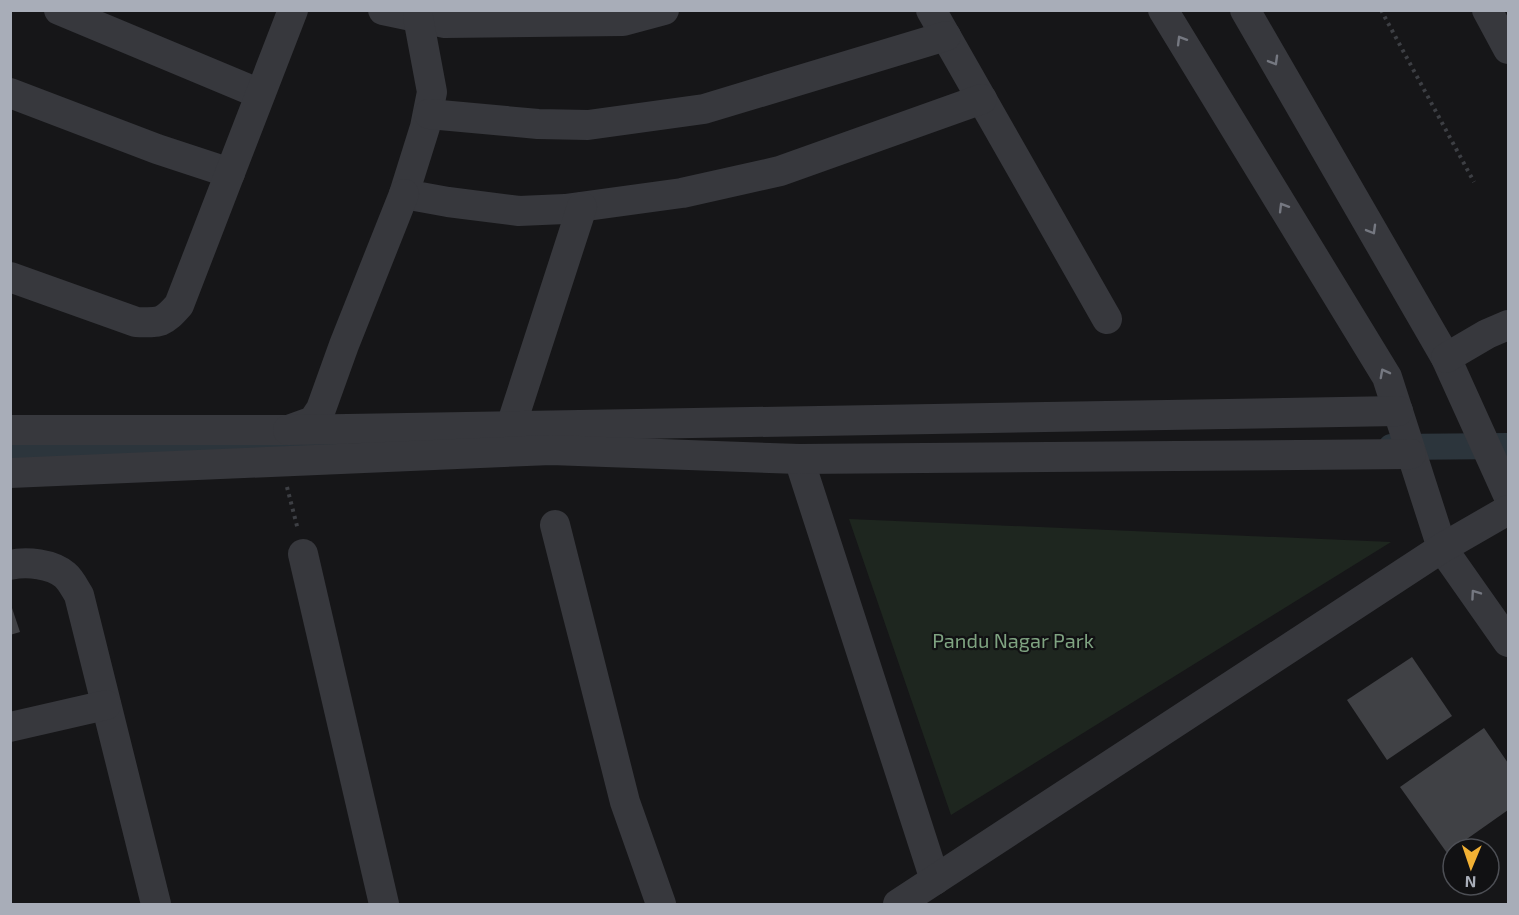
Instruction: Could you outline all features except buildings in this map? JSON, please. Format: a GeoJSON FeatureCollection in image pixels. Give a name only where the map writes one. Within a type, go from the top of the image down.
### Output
{"type":"FeatureCollection","features":[{"type":"Feature","properties":{"kind":"street"},"geometry":{"type":"LineString","coordinates":[[58,10],[260,94]]}},
{"type":"Feature","properties":{"kind":"street"},"geometry":{"type":"LineString","coordinates":[[10,277],[136,322],[152,323],[165,320],[179,305],[293,10]]}},
{"type":"Feature","properties":{"kind":"street"},"geometry":{"type":"LineString","coordinates":[[383,10],[445,23],[623,21],[664,10]]}},
{"type":"Feature","properties":{"kind":"street"},"geometry":{"type":"LineString","coordinates":[[931,10],[1107,319]]}},
{"type":"Feature","properties":{"kind":"street"},"geometry":{"type":"LineString","coordinates":[[1163,10],[1387,377],[1442,548],[1509,642]]}},
{"type":"Feature","properties":{"kind":"street"},"geometry":{"type":"LineString","coordinates":[[898,904],[1442,548],[1506,492],[1446,358],[1245,10]]}},
{"type":"Feature","properties":{"kind":"street"},"geometry":{"type":"LineString","coordinates":[[1487,10],[1509,49]]}},
{"type":"Feature","properties":{"kind":"street"},"geometry":{"type":"LineString","coordinates":[[288,430],[313,421],[321,409],[404,194],[429,114],[432,92],[418,17]]}},
{"type":"Feature","properties":{"kind":"street"},"geometry":{"type":"LineString","coordinates":[[429,114],[538,124],[588,125],[704,110],[946,36]]}},
{"type":"Feature","properties":{"kind":"street"},"geometry":{"type":"LineString","coordinates":[[10,93],[147,145],[230,173]]}},
{"type":"Feature","properties":{"kind":"street"},"geometry":{"type":"LineString","coordinates":[[404,194],[519,211],[582,207],[682,193],[780,171],[982,99]]}},
{"type":"Feature","properties":{"kind":"street"},"geometry":{"type":"LineString","coordinates":[[511,426],[582,207]]}},
{"type":"Feature","properties":{"kind":"street"},"geometry":{"type":"LineString","coordinates":[[1446,358],[1487,334],[1509,325]]}},
{"type":"Feature","properties":{"kind":"street"},"geometry":{"type":"LineString","coordinates":[[10,430],[288,430],[511,426],[1404,431]]}},
{"type":"Feature","properties":{"kind":"street"},"geometry":{"type":"LineString","coordinates":[[10,473],[551,450],[798,459],[1404,431]]}},
{"type":"Feature","properties":{"kind":"street"},"geometry":{"type":"LineString","coordinates":[[798,459],[935,880]]}},
{"type":"Feature","properties":{"kind":"street"},"geometry":{"type":"LineString","coordinates":[[555,525],[625,802],[662,904]]}},
{"type":"Feature","properties":{"kind":"street"},"geometry":{"type":"LineString","coordinates":[[303,554],[384,904]]}},
{"type":"Feature","properties":{"kind":"street"},"geometry":{"type":"LineString","coordinates":[[10,565],[19,563],[43,565],[65,575],[79,595],[156,904]]}},
{"type":"Feature","properties":{"kind":"street"},"geometry":{"type":"LineString","coordinates":[[10,727],[106,705]]}},
{"type":"Feature","properties":{"kind":"path"},"geometry":{"type":"LineString","coordinates":[[1381,10],[1474,182]]}},
{"type":"Feature","properties":{"kind":"path"},"geometry":{"type":"LineString","coordinates":[[281,462],[303,554]]}},
{"type":"Feature","properties":{"kind":"green space","name":"Pandu Nagar Park"},"geometry":{"type":"Polygon","coordinates":[[[849,519],[1391,542],[951,815],[849,519]]]}},
{"type":"Feature","properties":{"kind":"waterway"},"geometry":{"type":"LineString","coordinates":[[10,449],[334,445]]}},
{"type":"Feature","properties":{"kind":"waterway"},"geometry":{"type":"LineString","coordinates":[[1391,447],[1508,446]]}}]}
